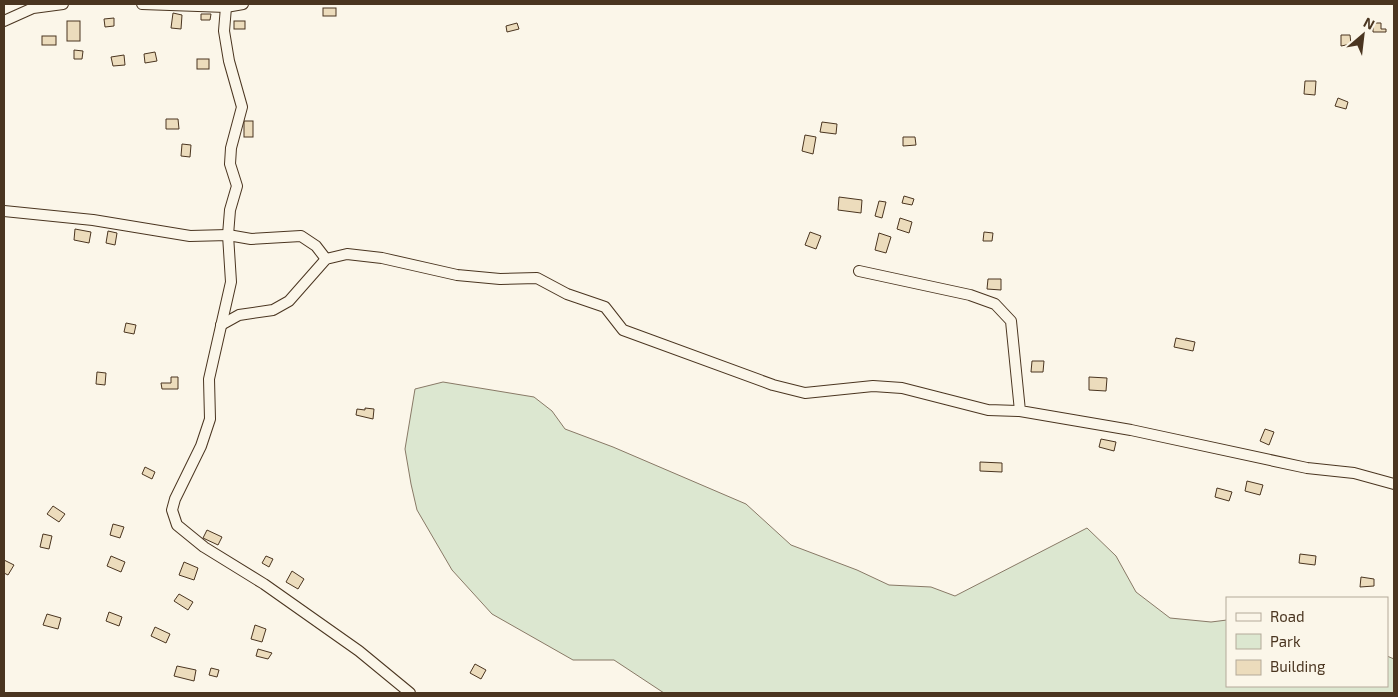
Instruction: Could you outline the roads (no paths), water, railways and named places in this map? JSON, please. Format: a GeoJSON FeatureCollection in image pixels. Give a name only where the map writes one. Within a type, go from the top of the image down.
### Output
{"type":"FeatureCollection","features":[{"type":"Feature","properties":{"kind":"street"},"geometry":{"type":"LineString","coordinates":[[4,21],[33,8],[64,4]]}},
{"type":"Feature","properties":{"kind":"street"},"geometry":{"type":"LineString","coordinates":[[142,4],[226,7],[243,4]]}},
{"type":"Feature","properties":{"kind":"street"},"geometry":{"type":"LineString","coordinates":[[226,7],[224,30],[229,61],[242,107],[231,148],[230,164],[237,186],[230,210],[228,235],[231,282],[209,379],[210,419],[201,446],[175,498],[172,510],[177,525],[204,547],[264,584],[359,651],[410,693]]}},
{"type":"Feature","properties":{"kind":"street"},"geometry":{"type":"LineString","coordinates":[[4,210],[26,215],[93,220],[190,236],[228,235],[252,239],[300,236],[316,246],[326,259]]}},
{"type":"Feature","properties":{"kind":"street"},"geometry":{"type":"LineString","coordinates":[[221,325],[239,315],[273,310],[289,302],[326,259],[347,254],[382,258],[458,275],[500,279],[537,278],[567,294],[604,307],[623,330],[773,386],[805,393],[873,386],[902,388],[988,410],[1020,411],[1131,430],[1307,468],[1354,473],[1394,484]]}},
{"type":"Feature","properties":{"kind":"street"},"geometry":{"type":"LineString","coordinates":[[859,271],[970,295],[995,304],[1011,321],[1020,411]]}}]}
